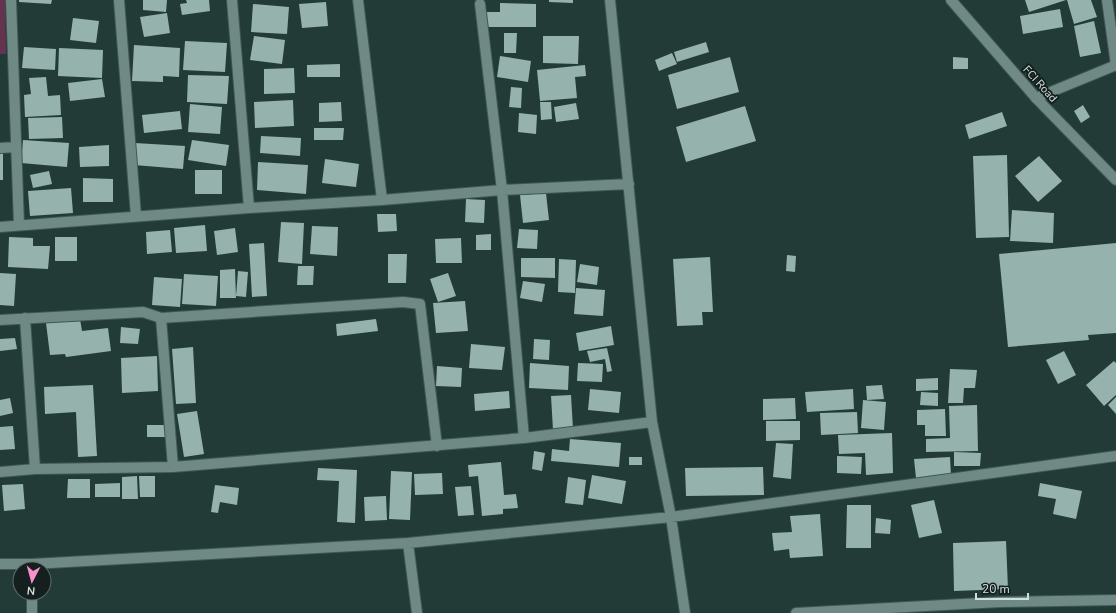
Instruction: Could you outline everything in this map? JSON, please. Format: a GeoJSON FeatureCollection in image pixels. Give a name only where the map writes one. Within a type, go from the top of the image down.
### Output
{"type":"FeatureCollection","features":[{"type":"Feature","properties":{"kind":"street"},"geometry":{"type":"LineString","coordinates":[[11,0],[19,225]]}},
{"type":"Feature","properties":{"kind":"street"},"geometry":{"type":"LineString","coordinates":[[119,0],[136,216]]}},
{"type":"Feature","properties":{"kind":"street"},"geometry":{"type":"LineString","coordinates":[[232,0],[249,208]]}},
{"type":"Feature","properties":{"kind":"street"},"geometry":{"type":"LineString","coordinates":[[358,0],[382,200]]}},
{"type":"Feature","properties":{"kind":"street"},"geometry":{"type":"LineString","coordinates":[[610,0],[652,422],[671,517],[685,613]]}},
{"type":"Feature","properties":{"kind":"street","name":"FCI Road"},"geometry":{"type":"LineString","coordinates":[[951,0],[1036,98],[1116,180]]}},
{"type":"Feature","properties":{"kind":"street"},"geometry":{"type":"LineString","coordinates":[[1036,98],[1116,65],[1107,0]]}},
{"type":"Feature","properties":{"kind":"street"},"geometry":{"type":"LineString","coordinates":[[480,4],[502,190],[524,438]]}},
{"type":"Feature","properties":{"kind":"street"},"geometry":{"type":"LineString","coordinates":[[0,148],[16,147]]}},
{"type":"Feature","properties":{"kind":"street"},"geometry":{"type":"LineString","coordinates":[[0,227],[502,190],[629,184]]}},
{"type":"Feature","properties":{"kind":"street"},"geometry":{"type":"LineString","coordinates":[[0,320],[143,312],[161,318],[403,302],[420,304],[437,446]]}},
{"type":"Feature","properties":{"kind":"street"},"geometry":{"type":"LineString","coordinates":[[25,318],[35,470]]}},
{"type":"Feature","properties":{"kind":"street"},"geometry":{"type":"LineString","coordinates":[[161,318],[173,467]]}},
{"type":"Feature","properties":{"kind":"street"},"geometry":{"type":"LineString","coordinates":[[0,472],[173,467],[524,438],[652,422]]}},
{"type":"Feature","properties":{"kind":"street"},"geometry":{"type":"LineString","coordinates":[[52,566],[408,543],[671,517],[1116,456]]}},
{"type":"Feature","properties":{"kind":"street"},"geometry":{"type":"LineString","coordinates":[[408,543],[417,613]]}},
{"type":"Feature","properties":{"kind":"street"},"geometry":{"type":"LineString","coordinates":[[0,564],[12,565]]}},
{"type":"Feature","properties":{"kind":"street"},"geometry":{"type":"LineString","coordinates":[[796,613],[1000,602],[1116,600]]}},
{"type":"Feature","properties":{"kind":"street"},"geometry":{"type":"LineString","coordinates":[[32,601],[32,613]]}},
{"type":"Feature","properties":{"kind":"shaded area"},"geometry":{"type":"Polygon","coordinates":[[[0,0],[5,0],[6,54],[0,54],[0,0]]]}},
{"type":"Feature","properties":{"kind":"building"},"geometry":{"type":"Polygon","coordinates":[[[19,0],[52,0],[51,4],[19,2],[19,0]]]}},
{"type":"Feature","properties":{"kind":"building"},"geometry":{"type":"Polygon","coordinates":[[[143,0],[167,0],[166,12],[143,10],[143,0]]]}},
{"type":"Feature","properties":{"kind":"building"},"geometry":{"type":"Polygon","coordinates":[[[186,0],[209,0],[210,11],[182,15],[180,4],[187,3],[186,0]]]}},
{"type":"Feature","properties":{"kind":"building"},"geometry":{"type":"Polygon","coordinates":[[[549,0],[573,0],[573,3],[549,2],[549,0]]]}},
{"type":"Feature","properties":{"kind":"building"},"geometry":{"type":"Polygon","coordinates":[[[1025,0],[1066,0],[1029,12],[1025,0]]]}},
{"type":"Feature","properties":{"kind":"building"},"geometry":{"type":"Polygon","coordinates":[[[1067,0],[1091,0],[1097,17],[1074,24],[1067,0]]]}},
{"type":"Feature","properties":{"kind":"building"},"geometry":{"type":"Polygon","coordinates":[[[326,2],[328,26],[302,28],[299,4],[326,2]]]}},
{"type":"Feature","properties":{"kind":"building"},"geometry":{"type":"Polygon","coordinates":[[[500,3],[536,4],[536,27],[487,27],[487,12],[500,12],[500,3]]]}},
{"type":"Feature","properties":{"kind":"building"},"geometry":{"type":"Polygon","coordinates":[[[253,4],[289,7],[287,34],[251,32],[253,4]]]}},
{"type":"Feature","properties":{"kind":"building"},"geometry":{"type":"Polygon","coordinates":[[[1060,9],[1063,27],[1023,34],[1020,16],[1060,9]]]}},
{"type":"Feature","properties":{"kind":"building"},"geometry":{"type":"Polygon","coordinates":[[[167,13],[170,33],[144,37],[140,17],[167,13]]]}},
{"type":"Feature","properties":{"kind":"building"},"geometry":{"type":"Polygon","coordinates":[[[73,18],[99,21],[96,43],[70,40],[73,18]]]}},
{"type":"Feature","properties":{"kind":"building"},"geometry":{"type":"Polygon","coordinates":[[[1094,21],[1101,53],[1080,57],[1074,26],[1094,21]]]}},
{"type":"Feature","properties":{"kind":"building"},"geometry":{"type":"Polygon","coordinates":[[[504,33],[517,33],[516,53],[504,53],[504,33]]]}},
{"type":"Feature","properties":{"kind":"building"},"geometry":{"type":"Polygon","coordinates":[[[254,36],[285,40],[282,64],[250,60],[254,36]]]}},
{"type":"Feature","properties":{"kind":"building"},"geometry":{"type":"Polygon","coordinates":[[[543,36],[579,36],[578,64],[543,63],[543,36]]]}},
{"type":"Feature","properties":{"kind":"building"},"geometry":{"type":"Polygon","coordinates":[[[185,41],[227,43],[225,72],[183,70],[185,41]]]}},
{"type":"Feature","properties":{"kind":"building"},"geometry":{"type":"Polygon","coordinates":[[[706,42],[709,52],[677,62],[674,52],[706,42]]]}},
{"type":"Feature","properties":{"kind":"building"},"geometry":{"type":"Polygon","coordinates":[[[134,45],[180,48],[179,77],[163,76],[163,82],[132,81],[134,45]]]}},
{"type":"Feature","properties":{"kind":"building"},"geometry":{"type":"Polygon","coordinates":[[[24,47],[56,49],[55,70],[22,68],[24,47]]]}},
{"type":"Feature","properties":{"kind":"building"},"geometry":{"type":"Polygon","coordinates":[[[59,48],[103,50],[102,78],[58,76],[59,48]]]}},
{"type":"Feature","properties":{"kind":"building"},"geometry":{"type":"Polygon","coordinates":[[[672,53],[677,64],[659,71],[655,60],[672,53]]]}},
{"type":"Feature","properties":{"kind":"building"},"geometry":{"type":"Polygon","coordinates":[[[500,56],[531,61],[528,82],[497,77],[500,56]]]}},
{"type":"Feature","properties":{"kind":"building"},"geometry":{"type":"Polygon","coordinates":[[[730,57],[739,92],[677,109],[668,75],[730,57]]]}},
{"type":"Feature","properties":{"kind":"building"},"geometry":{"type":"Polygon","coordinates":[[[953,57],[968,58],[968,69],[953,69],[953,57]]]}},
{"type":"Feature","properties":{"kind":"building"},"geometry":{"type":"Polygon","coordinates":[[[340,64],[340,77],[307,77],[307,65],[340,64]]]}},
{"type":"Feature","properties":{"kind":"building"},"geometry":{"type":"Polygon","coordinates":[[[585,65],[586,76],[575,77],[577,98],[540,101],[537,70],[585,65]]]}},
{"type":"Feature","properties":{"kind":"building"},"geometry":{"type":"Polygon","coordinates":[[[294,68],[295,93],[264,94],[264,69],[294,68]]]}},
{"type":"Feature","properties":{"kind":"building"},"geometry":{"type":"Polygon","coordinates":[[[188,75],[229,76],[227,104],[187,102],[188,75]]]}},
{"type":"Feature","properties":{"kind":"building"},"geometry":{"type":"Polygon","coordinates":[[[46,77],[48,96],[60,95],[61,115],[25,117],[24,95],[31,94],[29,78],[46,77]]]}},
{"type":"Feature","properties":{"kind":"building"},"geometry":{"type":"Polygon","coordinates":[[[102,79],[105,97],[70,101],[68,83],[102,79]]]}},
{"type":"Feature","properties":{"kind":"building"},"geometry":{"type":"Polygon","coordinates":[[[511,87],[522,88],[521,108],[509,107],[511,87]]]}},
{"type":"Feature","properties":{"kind":"building"},"geometry":{"type":"Polygon","coordinates":[[[293,100],[294,126],[255,128],[254,102],[293,100]]]}},
{"type":"Feature","properties":{"kind":"building"},"geometry":{"type":"Polygon","coordinates":[[[341,102],[342,121],[319,122],[319,103],[341,102]]]}},
{"type":"Feature","properties":{"kind":"building"},"geometry":{"type":"Polygon","coordinates":[[[540,102],[551,102],[552,119],[541,120],[540,102]]]}},
{"type":"Feature","properties":{"kind":"building"},"geometry":{"type":"Polygon","coordinates":[[[576,103],[579,119],[556,122],[554,107],[576,103]]]}},
{"type":"Feature","properties":{"kind":"building"},"geometry":{"type":"Polygon","coordinates":[[[190,104],[222,107],[220,134],[188,132],[190,104]]]}},
{"type":"Feature","properties":{"kind":"building"},"geometry":{"type":"Polygon","coordinates":[[[1083,105],[1090,117],[1081,123],[1074,111],[1083,105]]]}},
{"type":"Feature","properties":{"kind":"building"},"geometry":{"type":"Polygon","coordinates":[[[745,106],[756,141],[686,162],[676,127],[745,106]]]}},
{"type":"Feature","properties":{"kind":"building"},"geometry":{"type":"Polygon","coordinates":[[[180,111],[182,129],[144,133],[142,115],[180,111]]]}},
{"type":"Feature","properties":{"kind":"building"},"geometry":{"type":"Polygon","coordinates":[[[1002,112],[1007,126],[969,139],[965,125],[1002,112]]]}},
{"type":"Feature","properties":{"kind":"building"},"geometry":{"type":"Polygon","coordinates":[[[519,113],[537,115],[536,134],[518,132],[519,113]]]}},
{"type":"Feature","properties":{"kind":"building"},"geometry":{"type":"Polygon","coordinates":[[[62,117],[63,138],[29,139],[28,118],[62,117]]]}},
{"type":"Feature","properties":{"kind":"building"},"geometry":{"type":"Polygon","coordinates":[[[314,128],[344,128],[343,140],[314,140],[314,128]]]}},
{"type":"Feature","properties":{"kind":"building"},"geometry":{"type":"Polygon","coordinates":[[[261,136],[301,138],[300,156],[260,153],[261,136]]]}},
{"type":"Feature","properties":{"kind":"building"},"geometry":{"type":"Polygon","coordinates":[[[23,140],[69,143],[67,167],[21,163],[23,140]]]}},
{"type":"Feature","properties":{"kind":"building"},"geometry":{"type":"Polygon","coordinates":[[[192,140],[229,145],[226,166],[188,160],[192,140]]]}},
{"type":"Feature","properties":{"kind":"building"},"geometry":{"type":"Polygon","coordinates":[[[135,143],[185,146],[183,169],[134,165],[135,143]]]}},
{"type":"Feature","properties":{"kind":"building"},"geometry":{"type":"Polygon","coordinates":[[[109,145],[109,166],[80,167],[79,147],[109,145]]]}},
{"type":"Feature","properties":{"kind":"building"},"geometry":{"type":"Polygon","coordinates":[[[0,151],[3,151],[3,180],[0,180],[0,151]]]}},
{"type":"Feature","properties":{"kind":"building"},"geometry":{"type":"Polygon","coordinates":[[[1007,155],[1009,237],[976,238],[973,156],[1007,155]]]}},
{"type":"Feature","properties":{"kind":"building"},"geometry":{"type":"Polygon","coordinates":[[[1039,156],[1062,181],[1038,202],[1015,176],[1039,156]]]}},
{"type":"Feature","properties":{"kind":"building"},"geometry":{"type":"Polygon","coordinates":[[[325,159],[359,164],[356,187],[322,183],[325,159]]]}},
{"type":"Feature","properties":{"kind":"building"},"geometry":{"type":"Polygon","coordinates":[[[258,162],[308,165],[306,194],[257,190],[258,162]]]}},
{"type":"Feature","properties":{"kind":"building"},"geometry":{"type":"Polygon","coordinates":[[[195,170],[222,170],[222,194],[195,194],[195,170]]]}},
{"type":"Feature","properties":{"kind":"building"},"geometry":{"type":"Polygon","coordinates":[[[49,171],[52,184],[33,188],[30,175],[49,171]]]}},
{"type":"Feature","properties":{"kind":"building"},"geometry":{"type":"Polygon","coordinates":[[[83,178],[113,179],[113,202],[83,202],[83,178]]]}},
{"type":"Feature","properties":{"kind":"building"},"geometry":{"type":"Polygon","coordinates":[[[71,188],[73,213],[30,216],[28,191],[71,188]]]}},
{"type":"Feature","properties":{"kind":"building"},"geometry":{"type":"Polygon","coordinates":[[[546,193],[549,220],[523,223],[520,195],[546,193]]]}},
{"type":"Feature","properties":{"kind":"building"},"geometry":{"type":"Polygon","coordinates":[[[466,199],[485,200],[484,223],[465,222],[466,199]]]}},
{"type":"Feature","properties":{"kind":"building"},"geometry":{"type":"Polygon","coordinates":[[[1012,210],[1054,213],[1053,243],[1010,241],[1012,210]]]}},
{"type":"Feature","properties":{"kind":"building"},"geometry":{"type":"Polygon","coordinates":[[[377,214],[396,214],[397,231],[378,232],[377,214]]]}},
{"type":"Feature","properties":{"kind":"building"},"geometry":{"type":"Polygon","coordinates":[[[281,222],[304,223],[302,264],[278,262],[281,222]]]}},
{"type":"Feature","properties":{"kind":"building"},"geometry":{"type":"Polygon","coordinates":[[[205,225],[207,251],[176,253],[174,228],[205,225]]]}},
{"type":"Feature","properties":{"kind":"building"},"geometry":{"type":"Polygon","coordinates":[[[312,226],[338,227],[337,256],[310,254],[312,226]]]}},
{"type":"Feature","properties":{"kind":"building"},"geometry":{"type":"Polygon","coordinates":[[[235,228],[238,252],[217,255],[214,231],[235,228]]]}},
{"type":"Feature","properties":{"kind":"building"},"geometry":{"type":"Polygon","coordinates":[[[519,229],[538,230],[537,249],[517,248],[519,229]]]}},
{"type":"Feature","properties":{"kind":"building"},"geometry":{"type":"Polygon","coordinates":[[[170,230],[172,252],[147,254],[146,232],[170,230]]]}},
{"type":"Feature","properties":{"kind":"building"},"geometry":{"type":"Polygon","coordinates":[[[491,234],[491,250],[476,250],[476,235],[491,234]]]}},
{"type":"Feature","properties":{"kind":"building"},"geometry":{"type":"Polygon","coordinates":[[[9,237],[33,238],[33,246],[50,246],[48,269],[8,267],[9,237]]]}},
{"type":"Feature","properties":{"kind":"building"},"geometry":{"type":"Polygon","coordinates":[[[55,237],[77,237],[77,261],[55,261],[55,237]]]}},
{"type":"Feature","properties":{"kind":"building"},"geometry":{"type":"Polygon","coordinates":[[[461,238],[462,263],[436,263],[435,239],[461,238]]]}},
{"type":"Feature","properties":{"kind":"building"},"geometry":{"type":"Polygon","coordinates":[[[264,243],[267,296],[252,297],[249,244],[264,243]]]}},
{"type":"Feature","properties":{"kind":"building"},"geometry":{"type":"Polygon","coordinates":[[[1116,243],[1116,333],[1088,335],[1089,340],[1008,347],[999,254],[1116,243]]]}},
{"type":"Feature","properties":{"kind":"building"},"geometry":{"type":"Polygon","coordinates":[[[388,254],[407,254],[406,283],[388,283],[388,254]]]}},
{"type":"Feature","properties":{"kind":"building"},"geometry":{"type":"Polygon","coordinates":[[[787,255],[796,256],[795,272],[786,271],[787,255]]]}},
{"type":"Feature","properties":{"kind":"building"},"geometry":{"type":"Polygon","coordinates":[[[710,257],[713,312],[702,312],[703,325],[677,326],[673,259],[710,257]]]}},
{"type":"Feature","properties":{"kind":"building"},"geometry":{"type":"Polygon","coordinates":[[[521,258],[555,258],[555,278],[521,277],[521,258]]]}},
{"type":"Feature","properties":{"kind":"building"},"geometry":{"type":"Polygon","coordinates":[[[559,259],[576,260],[575,293],[558,292],[559,259]]]}},
{"type":"Feature","properties":{"kind":"building"},"geometry":{"type":"Polygon","coordinates":[[[580,264],[599,267],[597,285],[577,282],[580,264]]]}},
{"type":"Feature","properties":{"kind":"building"},"geometry":{"type":"Polygon","coordinates":[[[298,266],[314,266],[313,285],[297,285],[298,266]]]}},
{"type":"Feature","properties":{"kind":"building"},"geometry":{"type":"Polygon","coordinates":[[[235,269],[236,298],[220,298],[220,270],[235,269]]]}},
{"type":"Feature","properties":{"kind":"building"},"geometry":{"type":"Polygon","coordinates":[[[238,271],[248,272],[246,297],[236,296],[238,271]]]}},
{"type":"Feature","properties":{"kind":"building"},"geometry":{"type":"Polygon","coordinates":[[[0,273],[16,274],[14,306],[0,305],[0,273]]]}},
{"type":"Feature","properties":{"kind":"building"},"geometry":{"type":"Polygon","coordinates":[[[448,273],[456,296],[438,302],[430,279],[448,273]]]}},
{"type":"Feature","properties":{"kind":"building"},"geometry":{"type":"Polygon","coordinates":[[[184,274],[218,276],[216,306],[182,304],[184,274]]]}},
{"type":"Feature","properties":{"kind":"building"},"geometry":{"type":"Polygon","coordinates":[[[154,277],[182,279],[180,307],[152,305],[154,277]]]}},
{"type":"Feature","properties":{"kind":"building"},"geometry":{"type":"Polygon","coordinates":[[[523,281],[545,284],[542,302],[520,298],[523,281]]]}},
{"type":"Feature","properties":{"kind":"building"},"geometry":{"type":"Polygon","coordinates":[[[576,288],[605,290],[603,316],[574,314],[576,288]]]}},
{"type":"Feature","properties":{"kind":"building"},"geometry":{"type":"Polygon","coordinates":[[[465,301],[468,331],[436,333],[433,303],[465,301]]]}},
{"type":"Feature","properties":{"kind":"building"},"geometry":{"type":"Polygon","coordinates":[[[80,319],[82,331],[108,328],[111,351],[66,357],[65,354],[50,355],[46,323],[80,319]]]}},
{"type":"Feature","properties":{"kind":"building"},"geometry":{"type":"Polygon","coordinates":[[[376,319],[378,331],[337,336],[336,324],[376,319]]]}},
{"type":"Feature","properties":{"kind":"building"},"geometry":{"type":"Polygon","coordinates":[[[611,326],[614,345],[579,351],[576,333],[611,326]]]}},
{"type":"Feature","properties":{"kind":"building"},"geometry":{"type":"Polygon","coordinates":[[[121,327],[140,329],[138,344],[120,343],[121,327]]]}},
{"type":"Feature","properties":{"kind":"building"},"geometry":{"type":"Polygon","coordinates":[[[15,338],[17,349],[0,351],[0,339],[15,338]]]}},
{"type":"Feature","properties":{"kind":"building"},"geometry":{"type":"Polygon","coordinates":[[[534,339],[550,340],[549,360],[533,359],[534,339]]]}},
{"type":"Feature","properties":{"kind":"building"},"geometry":{"type":"Polygon","coordinates":[[[471,344],[505,347],[502,370],[469,368],[471,344]]]}},
{"type":"Feature","properties":{"kind":"building"},"geometry":{"type":"Polygon","coordinates":[[[193,347],[196,403],[176,404],[172,349],[193,347]]]}},
{"type":"Feature","properties":{"kind":"building"},"geometry":{"type":"Polygon","coordinates":[[[607,348],[612,371],[607,372],[605,359],[590,362],[587,351],[607,348]]]}},
{"type":"Feature","properties":{"kind":"building"},"geometry":{"type":"Polygon","coordinates":[[[1064,351],[1076,375],[1058,384],[1046,360],[1064,351]]]}},
{"type":"Feature","properties":{"kind":"building"},"geometry":{"type":"Polygon","coordinates":[[[157,356],[158,391],[122,393],[121,358],[157,356]]]}},
{"type":"Feature","properties":{"kind":"building"},"geometry":{"type":"Polygon","coordinates":[[[1114,361],[1116,363],[1116,395],[1104,406],[1086,385],[1114,361]]]}},
{"type":"Feature","properties":{"kind":"building"},"geometry":{"type":"Polygon","coordinates":[[[530,363],[569,366],[568,390],[529,388],[530,363]]]}},
{"type":"Feature","properties":{"kind":"building"},"geometry":{"type":"Polygon","coordinates":[[[578,363],[603,364],[602,382],[577,381],[578,363]]]}},
{"type":"Feature","properties":{"kind":"building"},"geometry":{"type":"Polygon","coordinates":[[[437,366],[462,368],[461,387],[436,386],[437,366]]]}},
{"type":"Feature","properties":{"kind":"building"},"geometry":{"type":"Polygon","coordinates":[[[950,369],[977,370],[975,388],[964,388],[963,403],[948,403],[950,369]]]}},
{"type":"Feature","properties":{"kind":"building"},"geometry":{"type":"Polygon","coordinates":[[[938,378],[938,390],[916,391],[916,379],[938,378]]]}},
{"type":"Feature","properties":{"kind":"building"},"geometry":{"type":"Polygon","coordinates":[[[93,385],[97,456],[78,457],[76,412],[45,414],[44,387],[93,385]]]}},
{"type":"Feature","properties":{"kind":"building"},"geometry":{"type":"Polygon","coordinates":[[[882,385],[884,399],[867,400],[866,386],[882,385]]]}},
{"type":"Feature","properties":{"kind":"building"},"geometry":{"type":"Polygon","coordinates":[[[590,389],[621,392],[619,413],[588,410],[590,389]]]}},
{"type":"Feature","properties":{"kind":"building"},"geometry":{"type":"Polygon","coordinates":[[[853,389],[854,409],[807,412],[805,392],[853,389]]]}},
{"type":"Feature","properties":{"kind":"building"},"geometry":{"type":"Polygon","coordinates":[[[509,391],[510,408],[475,411],[474,394],[509,391]]]}},
{"type":"Feature","properties":{"kind":"building"},"geometry":{"type":"Polygon","coordinates":[[[921,392],[938,393],[938,406],[920,405],[921,392]]]}},
{"type":"Feature","properties":{"kind":"building"},"geometry":{"type":"Polygon","coordinates":[[[571,395],[573,429],[553,430],[551,396],[571,395]]]}},
{"type":"Feature","properties":{"kind":"building"},"geometry":{"type":"Polygon","coordinates":[[[1116,397],[1116,414],[1108,405],[1116,397]]]}},
{"type":"Feature","properties":{"kind":"building"},"geometry":{"type":"Polygon","coordinates":[[[10,398],[13,413],[0,416],[0,400],[10,398]]]}},
{"type":"Feature","properties":{"kind":"building"},"geometry":{"type":"Polygon","coordinates":[[[795,398],[796,419],[763,420],[763,399],[795,398]]]}},
{"type":"Feature","properties":{"kind":"building"},"geometry":{"type":"Polygon","coordinates":[[[863,400],[886,402],[884,430],[861,428],[863,400]]]}},
{"type":"Feature","properties":{"kind":"building"},"geometry":{"type":"Polygon","coordinates":[[[977,405],[978,451],[926,452],[926,439],[950,438],[949,406],[977,405]]]}},
{"type":"Feature","properties":{"kind":"building"},"geometry":{"type":"Polygon","coordinates":[[[945,409],[946,436],[925,436],[925,425],[917,425],[917,410],[945,409]]]}},
{"type":"Feature","properties":{"kind":"building"},"geometry":{"type":"Polygon","coordinates":[[[197,411],[204,454],[184,457],[177,414],[197,411]]]}},
{"type":"Feature","properties":{"kind":"building"},"geometry":{"type":"Polygon","coordinates":[[[857,412],[858,433],[821,435],[820,413],[857,412]]]}},
{"type":"Feature","properties":{"kind":"building"},"geometry":{"type":"Polygon","coordinates":[[[766,421],[800,421],[800,440],[766,441],[766,421]]]}},
{"type":"Feature","properties":{"kind":"building"},"geometry":{"type":"Polygon","coordinates":[[[147,425],[165,425],[165,437],[147,437],[147,425]]]}},
{"type":"Feature","properties":{"kind":"building"},"geometry":{"type":"Polygon","coordinates":[[[13,426],[15,449],[0,450],[0,427],[13,426]]]}},
{"type":"Feature","properties":{"kind":"building"},"geometry":{"type":"Polygon","coordinates":[[[892,433],[893,473],[866,475],[865,453],[839,454],[838,435],[892,433]]]}},
{"type":"Feature","properties":{"kind":"building"},"geometry":{"type":"Polygon","coordinates":[[[570,439],[621,443],[619,467],[551,461],[552,449],[569,451],[570,439]]]}},
{"type":"Feature","properties":{"kind":"building"},"geometry":{"type":"Polygon","coordinates":[[[776,443],[793,444],[791,479],[773,477],[776,443]]]}},
{"type":"Feature","properties":{"kind":"building"},"geometry":{"type":"Polygon","coordinates":[[[534,451],[545,453],[542,471],[532,469],[534,451]]]}},
{"type":"Feature","properties":{"kind":"building"},"geometry":{"type":"Polygon","coordinates":[[[954,452],[981,453],[980,466],[954,466],[954,452]]]}},
{"type":"Feature","properties":{"kind":"building"},"geometry":{"type":"Polygon","coordinates":[[[837,456],[862,457],[861,474],[837,473],[837,456]]]}},
{"type":"Feature","properties":{"kind":"building"},"geometry":{"type":"Polygon","coordinates":[[[629,457],[642,457],[642,465],[629,465],[629,457]]]}},
{"type":"Feature","properties":{"kind":"building"},"geometry":{"type":"Polygon","coordinates":[[[950,457],[951,476],[916,478],[914,459],[950,457]]]}},
{"type":"Feature","properties":{"kind":"building"},"geometry":{"type":"Polygon","coordinates":[[[501,462],[504,495],[516,494],[518,508],[503,509],[503,514],[482,516],[478,476],[469,477],[468,465],[501,462]]]}},
{"type":"Feature","properties":{"kind":"building"},"geometry":{"type":"Polygon","coordinates":[[[763,467],[764,495],[686,496],[685,468],[763,467]]]}},
{"type":"Feature","properties":{"kind":"building"},"geometry":{"type":"Polygon","coordinates":[[[318,468],[357,470],[355,523],[337,522],[339,481],[317,480],[318,468]]]}},
{"type":"Feature","properties":{"kind":"building"},"geometry":{"type":"Polygon","coordinates":[[[391,471],[412,472],[410,520],[389,519],[391,471]]]}},
{"type":"Feature","properties":{"kind":"building"},"geometry":{"type":"Polygon","coordinates":[[[442,473],[443,494],[415,495],[414,474],[442,473]]]}},
{"type":"Feature","properties":{"kind":"building"},"geometry":{"type":"Polygon","coordinates":[[[592,475],[626,481],[622,504],[588,498],[592,475]]]}},
{"type":"Feature","properties":{"kind":"building"},"geometry":{"type":"Polygon","coordinates":[[[137,476],[138,499],[122,499],[122,477],[137,476]]]}},
{"type":"Feature","properties":{"kind":"building"},"geometry":{"type":"Polygon","coordinates":[[[139,476],[155,476],[155,497],[140,497],[139,476]]]}},
{"type":"Feature","properties":{"kind":"building"},"geometry":{"type":"Polygon","coordinates":[[[568,477],[586,480],[583,505],[565,503],[568,477]]]}},
{"type":"Feature","properties":{"kind":"building"},"geometry":{"type":"Polygon","coordinates":[[[68,479],[90,479],[90,498],[67,498],[68,479]]]}},
{"type":"Feature","properties":{"kind":"building"},"geometry":{"type":"Polygon","coordinates":[[[120,483],[120,497],[95,497],[95,484],[120,483]]]}},
{"type":"Feature","properties":{"kind":"building"},"geometry":{"type":"Polygon","coordinates":[[[1040,483],[1082,491],[1076,519],[1053,514],[1056,499],[1038,496],[1040,483]]]}},
{"type":"Feature","properties":{"kind":"building"},"geometry":{"type":"Polygon","coordinates":[[[23,484],[25,509],[4,511],[2,485],[23,484]]]}},
{"type":"Feature","properties":{"kind":"building"},"geometry":{"type":"Polygon","coordinates":[[[215,485],[239,488],[237,505],[220,502],[218,513],[211,512],[215,485]]]}},
{"type":"Feature","properties":{"kind":"building"},"geometry":{"type":"Polygon","coordinates":[[[471,486],[474,515],[458,516],[455,487],[471,486]]]}},
{"type":"Feature","properties":{"kind":"building"},"geometry":{"type":"Polygon","coordinates":[[[386,496],[387,520],[365,521],[364,497],[386,496]]]}},
{"type":"Feature","properties":{"kind":"building"},"geometry":{"type":"Polygon","coordinates":[[[934,500],[942,533],[919,538],[911,505],[934,500]]]}},
{"type":"Feature","properties":{"kind":"building"},"geometry":{"type":"Polygon","coordinates":[[[847,505],[871,505],[871,548],[846,548],[847,505]]]}},
{"type":"Feature","properties":{"kind":"building"},"geometry":{"type":"Polygon","coordinates":[[[820,514],[823,556],[790,558],[789,549],[774,551],[772,533],[792,532],[790,516],[820,514]]]}},
{"type":"Feature","properties":{"kind":"building"},"geometry":{"type":"Polygon","coordinates":[[[876,518],[891,520],[890,534],[875,533],[876,518]]]}},
{"type":"Feature","properties":{"kind":"building"},"geometry":{"type":"Polygon","coordinates":[[[1006,541],[1008,589],[954,591],[953,543],[1006,541]]]}}]}
